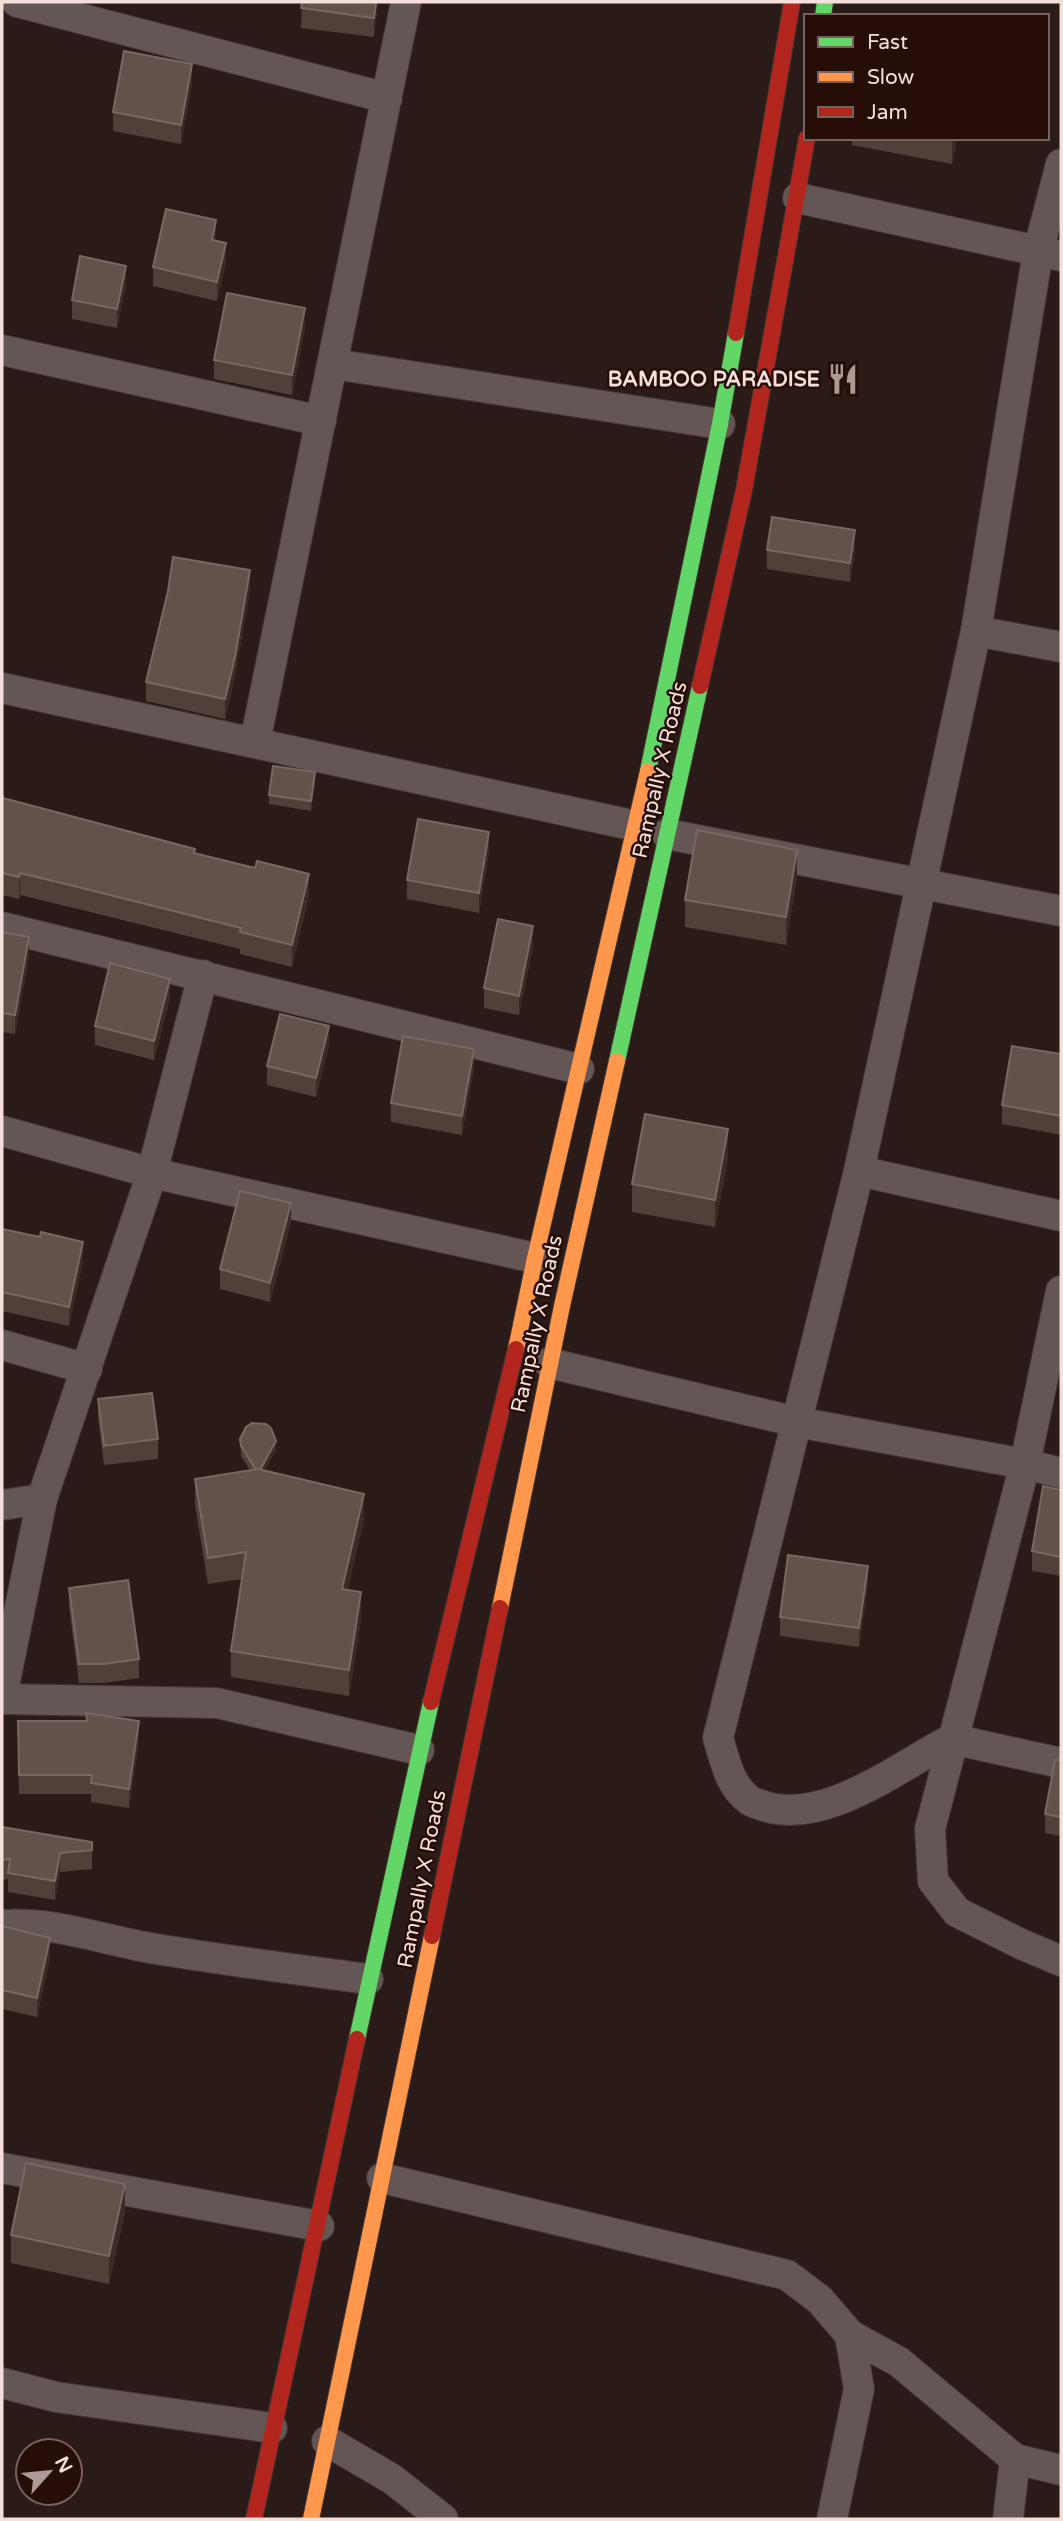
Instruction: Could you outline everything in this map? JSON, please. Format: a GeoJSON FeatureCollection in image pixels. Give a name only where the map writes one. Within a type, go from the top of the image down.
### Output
{"type":"FeatureCollection","features":[{"type":"Feature","properties":{"kind":"main road"},"geometry":{"type":"LineString","coordinates":[[254,2519],[318,2226],[353,2092],[368,1979],[419,1750],[513,1365],[535,1258],[636,826],[720,424],[792,2]]}},
{"type":"Feature","properties":{"kind":"main road","name":"Rampally X Roads"},"geometry":{"type":"LineString","coordinates":[[311,2519],[382,2178],[391,2104],[549,1363],[744,490],[807,140]]}},
{"type":"Feature","properties":{"kind":"street"},"geometry":{"type":"LineString","coordinates":[[17,2],[387,98]]}},
{"type":"Feature","properties":{"kind":"street"},"geometry":{"type":"LineString","coordinates":[[255,742],[406,2]]}},
{"type":"Feature","properties":{"kind":"street"},"geometry":{"type":"LineString","coordinates":[[1061,164],[1050,254],[976,631],[859,1171],[718,1738],[731,1779],[749,1801],[778,1810],[830,1805],[952,1740],[1061,1763]]}},
{"type":"Feature","properties":{"kind":"street"},"geometry":{"type":"LineString","coordinates":[[798,198],[1050,254]]}},
{"type":"Feature","properties":{"kind":"street"},"geometry":{"type":"LineString","coordinates":[[2,350],[321,421]]}},
{"type":"Feature","properties":{"kind":"street"},"geometry":{"type":"LineString","coordinates":[[333,364],[720,424]]}},
{"type":"Feature","properties":{"kind":"street"},"geometry":{"type":"LineString","coordinates":[[976,631],[1061,647]]}},
{"type":"Feature","properties":{"kind":"street"},"geometry":{"type":"LineString","coordinates":[[2,688],[636,826]]}},
{"type":"Feature","properties":{"kind":"street"},"geometry":{"type":"LineString","coordinates":[[667,834],[1061,911]]}},
{"type":"Feature","properties":{"kind":"street"},"geometry":{"type":"LineString","coordinates":[[2,927],[579,1069]]}},
{"type":"Feature","properties":{"kind":"street"},"geometry":{"type":"LineString","coordinates":[[203,975],[152,1173],[42,1499],[2,1697],[217,1703],[419,1750]]}},
{"type":"Feature","properties":{"kind":"street"},"geometry":{"type":"LineString","coordinates":[[2,1131],[152,1173],[535,1258]]}},
{"type":"Feature","properties":{"kind":"street"},"geometry":{"type":"LineString","coordinates":[[859,1171],[1061,1216]]}},
{"type":"Feature","properties":{"kind":"street"},"geometry":{"type":"LineString","coordinates":[[1061,1291],[1025,1464],[930,1829],[933,1881],[957,1912],[1061,1961]]}},
{"type":"Feature","properties":{"kind":"street"},"geometry":{"type":"LineString","coordinates":[[2,1345],[87,1369]]}},
{"type":"Feature","properties":{"kind":"street"},"geometry":{"type":"LineString","coordinates":[[549,1363],[797,1422],[1025,1464],[1061,1474]]}},
{"type":"Feature","properties":{"kind":"street"},"geometry":{"type":"LineString","coordinates":[[2,1505],[42,1499]]}},
{"type":"Feature","properties":{"kind":"street"},"geometry":{"type":"LineString","coordinates":[[2,1926],[16,1924],[70,1930],[144,1947],[368,1979]]}},
{"type":"Feature","properties":{"kind":"street"},"geometry":{"type":"LineString","coordinates":[[2,2168],[318,2226]]}},
{"type":"Feature","properties":{"kind":"street"},"geometry":{"type":"LineString","coordinates":[[382,2178],[787,2275],[820,2300],[850,2335],[899,2362],[1015,2459],[1061,2470]]}},
{"type":"Feature","properties":{"kind":"street"},"geometry":{"type":"LineString","coordinates":[[832,2519],[859,2389],[850,2335]]}},
{"type":"Feature","properties":{"kind":"street"},"geometry":{"type":"LineString","coordinates":[[2,2382],[56,2397],[272,2428]]}},
{"type":"Feature","properties":{"kind":"street"},"geometry":{"type":"LineString","coordinates":[[327,2441],[392,2479],[443,2519]]}},
{"type":"Feature","properties":{"kind":"street"},"geometry":{"type":"LineString","coordinates":[[1008,2519],[1015,2459]]}},
{"type":"Feature","properties":{"kind":"building"},"geometry":{"type":"Polygon","coordinates":[[[302,2],[376,2],[374,18],[301,8],[302,2]]]}},
{"type":"Feature","properties":{"kind":"building"},"geometry":{"type":"Polygon","coordinates":[[[124,51],[192,64],[181,125],[113,112],[124,51]]]}},
{"type":"Feature","properties":{"kind":"building"},"geometry":{"type":"Polygon","coordinates":[[[166,209],[216,220],[212,240],[226,243],[217,282],[153,267],[166,209]]]}},
{"type":"Feature","properties":{"kind":"building"},"geometry":{"type":"Polygon","coordinates":[[[80,256],[126,266],[117,309],[72,300],[80,256]]]}},
{"type":"Feature","properties":{"kind":"building"},"geometry":{"type":"Polygon","coordinates":[[[227,293],[305,308],[292,375],[214,360],[227,293]]]}},
{"type":"Feature","properties":{"kind":"building"},"geometry":{"type":"Polygon","coordinates":[[[772,517],[855,530],[850,563],[767,550],[772,517]]]}},
{"type":"Feature","properties":{"kind":"building"},"geometry":{"type":"Polygon","coordinates":[[[173,557],[250,570],[225,699],[146,682],[168,591],[173,557]]]}},
{"type":"Feature","properties":{"kind":"building"},"geometry":{"type":"Polygon","coordinates":[[[273,766],[315,772],[311,801],[269,795],[273,766]]]}},
{"type":"Feature","properties":{"kind":"building"},"geometry":{"type":"Polygon","coordinates":[[[2,796],[195,849],[194,853],[255,868],[257,861],[309,874],[292,945],[240,932],[241,928],[82,888],[20,873],[19,877],[2,873],[2,796]]]}},
{"type":"Feature","properties":{"kind":"building"},"geometry":{"type":"Polygon","coordinates":[[[418,819],[489,832],[479,893],[407,880],[418,819]]]}},
{"type":"Feature","properties":{"kind":"building"},"geometry":{"type":"Polygon","coordinates":[[[697,830],[797,850],[786,917],[685,900],[697,830]]]}},
{"type":"Feature","properties":{"kind":"building"},"geometry":{"type":"Polygon","coordinates":[[[498,919],[533,926],[519,996],[484,988],[498,919]]]}},
{"type":"Feature","properties":{"kind":"building"},"geometry":{"type":"Polygon","coordinates":[[[2,932],[29,937],[15,1015],[2,1013],[2,932]]]}},
{"type":"Feature","properties":{"kind":"building"},"geometry":{"type":"Polygon","coordinates":[[[110,963],[170,979],[154,1041],[95,1026],[110,963]]]}},
{"type":"Feature","properties":{"kind":"building"},"geometry":{"type":"Polygon","coordinates":[[[280,1014],[329,1026],[316,1078],[267,1066],[280,1014]]]}},
{"type":"Feature","properties":{"kind":"building"},"geometry":{"type":"Polygon","coordinates":[[[403,1036],[474,1049],[462,1116],[391,1103],[403,1036]]]}},
{"type":"Feature","properties":{"kind":"building"},"geometry":{"type":"Polygon","coordinates":[[[1012,1046],[1061,1054],[1061,1116],[1002,1105],[1012,1046]]]}},
{"type":"Feature","properties":{"kind":"building"},"geometry":{"type":"Polygon","coordinates":[[[645,1114],[728,1129],[715,1200],[632,1184],[645,1114]]]}},
{"type":"Feature","properties":{"kind":"building"},"geometry":{"type":"Polygon","coordinates":[[[240,1191],[291,1203],[270,1283],[220,1269],[240,1191]]]}},
{"type":"Feature","properties":{"kind":"building"},"geometry":{"type":"Polygon","coordinates":[[[2,1229],[40,1237],[41,1232],[83,1242],[69,1307],[2,1292],[2,1229]]]}},
{"type":"Feature","properties":{"kind":"building"},"geometry":{"type":"Polygon","coordinates":[[[152,1393],[158,1439],[104,1446],[98,1399],[152,1393]]]}},
{"type":"Feature","properties":{"kind":"building"},"geometry":{"type":"Polygon","coordinates":[[[252,1423],[266,1424],[271,1428],[276,1441],[260,1470],[256,1470],[241,1446],[240,1439],[246,1427],[252,1423]]]}},
{"type":"Feature","properties":{"kind":"building"},"geometry":{"type":"Polygon","coordinates":[[[258,1469],[364,1494],[342,1589],[361,1592],[349,1670],[231,1651],[246,1552],[208,1558],[195,1479],[258,1469]]]}},
{"type":"Feature","properties":{"kind":"building"},"geometry":{"type":"Polygon","coordinates":[[[1043,1486],[1061,1490],[1061,1557],[1032,1551],[1043,1486]]]}},
{"type":"Feature","properties":{"kind":"building"},"geometry":{"type":"Polygon","coordinates":[[[788,1555],[868,1566],[859,1628],[780,1617],[788,1555]]]}},
{"type":"Feature","properties":{"kind":"building"},"geometry":{"type":"Polygon","coordinates":[[[128,1580],[139,1659],[79,1664],[69,1588],[128,1580]]]}},
{"type":"Feature","properties":{"kind":"building"},"geometry":{"type":"Polygon","coordinates":[[[86,1713],[139,1721],[129,1789],[91,1783],[92,1775],[19,1775],[18,1721],[87,1721],[86,1713]]]}},
{"type":"Feature","properties":{"kind":"building"},"geometry":{"type":"Polygon","coordinates":[[[1055,1760],[1061,1760],[1061,1817],[1045,1814],[1055,1760]]]}},
{"type":"Feature","properties":{"kind":"building"},"geometry":{"type":"Polygon","coordinates":[[[2,1827],[92,1842],[92,1850],[60,1853],[55,1881],[8,1873],[10,1859],[2,1860],[2,1827]]]}},
{"type":"Feature","properties":{"kind":"building"},"geometry":{"type":"Polygon","coordinates":[[[2,1926],[50,1938],[37,1998],[2,1990],[2,1926]]]}},
{"type":"Feature","properties":{"kind":"building"},"geometry":{"type":"Polygon","coordinates":[[[26,2163],[125,2184],[109,2256],[11,2235],[26,2163]]]}},
{"type":"Feature","properties":{"kind":"traffic: fast"},"geometry":{"type":"LineString","coordinates":[[823,14],[825,2]]}},
{"type":"Feature","properties":{"kind":"traffic: fast"},"geometry":{"type":"LineString","coordinates":[[648,771],[720,424],[736,333]]}},
{"type":"Feature","properties":{"kind":"traffic: fast"},"geometry":{"type":"LineString","coordinates":[[617,1061],[700,686]]}},
{"type":"Feature","properties":{"kind":"traffic: fast"},"geometry":{"type":"LineString","coordinates":[[357,2039],[431,1702]]}},
{"type":"Feature","properties":{"kind":"traffic: slow"},"geometry":{"type":"LineString","coordinates":[[516,1349],[648,771]]}},
{"type":"Feature","properties":{"kind":"traffic: slow"},"geometry":{"type":"LineString","coordinates":[[500,1608],[562,1306],[617,1061]]}},
{"type":"Feature","properties":{"kind":"traffic: slow"},"geometry":{"type":"LineString","coordinates":[[311,2519],[432,1936]]}},
{"type":"Feature","properties":{"kind":"traffic: jam"},"geometry":{"type":"LineString","coordinates":[[736,333],[792,2]]}},
{"type":"Feature","properties":{"kind":"traffic: jam"},"geometry":{"type":"LineString","coordinates":[[700,686],[744,490],[807,140]]}},
{"type":"Feature","properties":{"kind":"traffic: jam"},"geometry":{"type":"LineString","coordinates":[[431,1702],[516,1349]]}},
{"type":"Feature","properties":{"kind":"traffic: jam"},"geometry":{"type":"LineString","coordinates":[[432,1936],[500,1608]]}},
{"type":"Feature","properties":{"kind":"traffic: jam"},"geometry":{"type":"LineString","coordinates":[[254,2519],[357,2039]]}},
{"type":"Feature","properties":{"kind":"place","name":"BAMBOO PARADISE"},"geometry":{"type":"Point","coordinates":[843,379]}}]}
